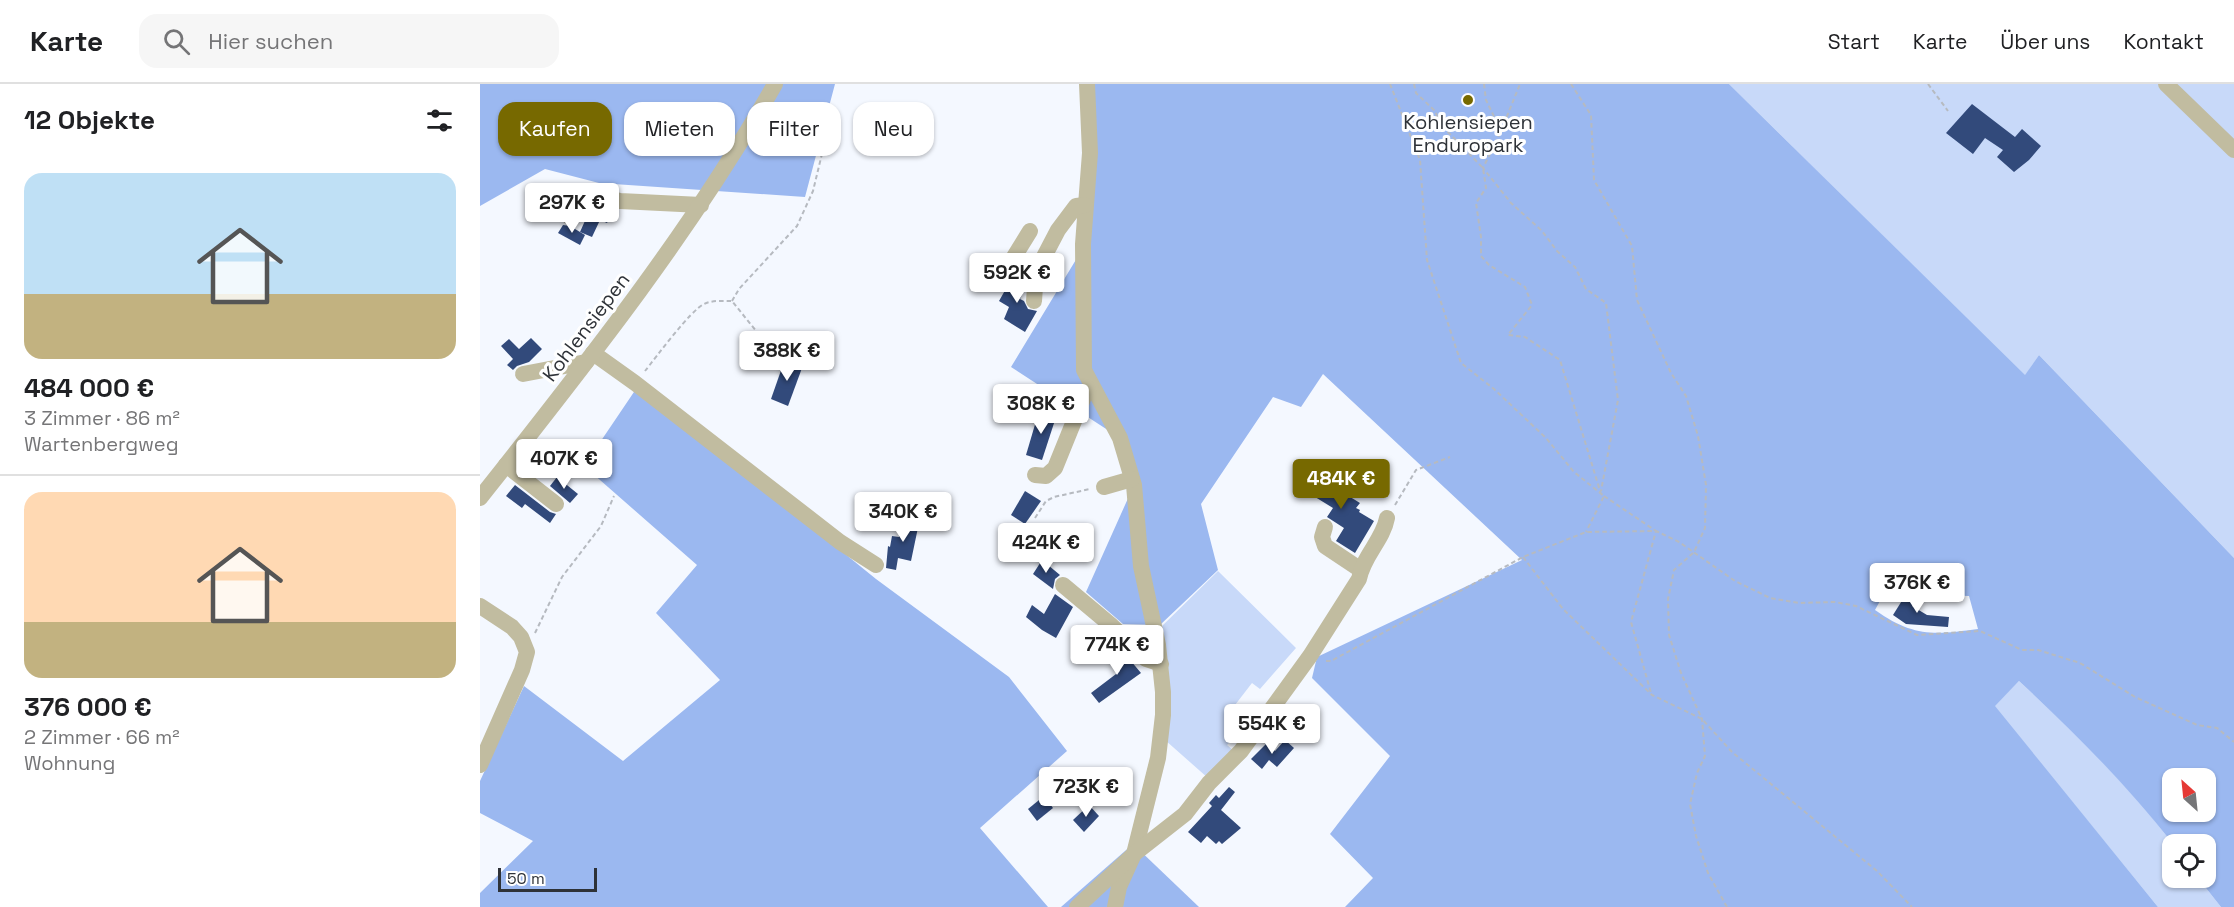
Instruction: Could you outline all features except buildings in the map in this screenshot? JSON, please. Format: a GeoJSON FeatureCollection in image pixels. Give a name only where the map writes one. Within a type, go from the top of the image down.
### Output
{"type":"FeatureCollection","features":[{"type":"Feature","properties":{"kind":"street","name":"Kohlensiepen"},"geometry":{"type":"LineString","coordinates":[[480,498],[590,358],[701,205],[775,84]]}},
{"type":"Feature","properties":{"kind":"street"},"geometry":{"type":"LineString","coordinates":[[1087,84],[1090,153],[1085,205],[1083,370],[1120,438],[1132,479],[1141,566],[1161,664],[1163,715],[1158,758],[1134,855],[1119,887],[1115,907]]}},
{"type":"Feature","properties":{"kind":"street"},"geometry":{"type":"LineString","coordinates":[[2166,84],[2234,150]]}},
{"type":"Feature","properties":{"kind":"street"},"geometry":{"type":"LineString","coordinates":[[569,216],[579,199],[591,194],[620,201],[701,205]]}},
{"type":"Feature","properties":{"kind":"street"},"geometry":{"type":"LineString","coordinates":[[1034,301],[1036,272],[1058,230],[1076,206],[1085,205]]}},
{"type":"Feature","properties":{"kind":"street"},"geometry":{"type":"LineString","coordinates":[[1030,231],[1014,257],[1036,272]]}},
{"type":"Feature","properties":{"kind":"street"},"geometry":{"type":"LineString","coordinates":[[523,374],[590,358],[636,382],[840,542],[876,565]]}},
{"type":"Feature","properties":{"kind":"street"},"geometry":{"type":"LineString","coordinates":[[1035,475],[1046,476],[1055,468],[1085,394],[1091,385]]}},
{"type":"Feature","properties":{"kind":"street"},"geometry":{"type":"LineString","coordinates":[[506,465],[556,504]]}},
{"type":"Feature","properties":{"kind":"street"},"geometry":{"type":"LineString","coordinates":[[1097,488],[1132,479]]}},
{"type":"Feature","properties":{"kind":"street"},"geometry":{"type":"LineString","coordinates":[[1077,907],[1134,855],[1185,814],[1209,783],[1241,751],[1310,656],[1359,579],[1360,570],[1385,530],[1387,518]]}},
{"type":"Feature","properties":{"kind":"street"},"geometry":{"type":"LineString","coordinates":[[1326,527],[1322,537],[1325,546],[1360,570]]}},
{"type":"Feature","properties":{"kind":"street"},"geometry":{"type":"LineString","coordinates":[[1063,585],[1146,658],[1161,664]]}},
{"type":"Feature","properties":{"kind":"street"},"geometry":{"type":"LineString","coordinates":[[480,606],[512,627],[521,637],[527,652],[522,670],[480,765]]}},
{"type":"Feature","properties":{"kind":"path"},"geometry":{"type":"LineString","coordinates":[[1390,84],[1420,160],[1427,260],[1461,363],[1494,389],[1546,438],[1574,472],[1602,495],[1656,531],[1679,542],[1735,581],[1770,598],[1799,603],[1835,602],[1856,606],[1917,635],[1980,631],[2022,650],[2038,651],[2080,663],[2135,697],[2197,725],[2217,728],[2234,742]]}},
{"type":"Feature","properties":{"kind":"path"},"geometry":{"type":"LineString","coordinates":[[1414,84],[1416,93],[1435,111],[1441,125],[1483,168],[1511,203],[1542,231],[1557,251],[1575,267],[1586,289],[1606,303],[1618,400],[1602,495],[1586,532]]}},
{"type":"Feature","properties":{"kind":"path"},"geometry":{"type":"LineString","coordinates":[[1484,84],[1486,100],[1501,131]]}},
{"type":"Feature","properties":{"kind":"path"},"geometry":{"type":"LineString","coordinates":[[1520,84],[1483,168],[1486,188],[1476,203],[1482,237],[1481,256],[1489,266],[1525,287],[1532,305],[1508,334],[1525,337],[1560,360],[1602,495]]}},
{"type":"Feature","properties":{"kind":"path"},"geometry":{"type":"LineString","coordinates":[[1571,84],[1592,115],[1594,180],[1632,246],[1637,300],[1671,373],[1686,396],[1698,436],[1706,485],[1706,528],[1694,552],[1674,570],[1668,599],[1669,635],[1682,673],[1702,719],[1732,752],[1877,871],[1912,907]]}},
{"type":"Feature","properties":{"kind":"path"},"geometry":{"type":"LineString","coordinates":[[1928,84],[1948,111]]}},
{"type":"Feature","properties":{"kind":"path"},"geometry":{"type":"LineString","coordinates":[[732,301],[739,289],[797,226],[813,190],[822,156]]}},
{"type":"Feature","properties":{"kind":"path"},"geometry":{"type":"LineString","coordinates":[[732,301],[777,357]]}},
{"type":"Feature","properties":{"kind":"path"},"geometry":{"type":"LineString","coordinates":[[636,382],[702,305],[710,302],[732,301]]}},
{"type":"Feature","properties":{"kind":"path"},"geometry":{"type":"LineString","coordinates":[[1387,518],[1416,470],[1450,457]]}},
{"type":"Feature","properties":{"kind":"path"},"geometry":{"type":"LineString","coordinates":[[1035,518],[1046,501],[1054,496],[1097,488]]}},
{"type":"Feature","properties":{"kind":"path"},"geometry":{"type":"LineString","coordinates":[[527,652],[546,606],[562,577],[601,526],[614,496]]}},
{"type":"Feature","properties":{"kind":"path"},"geometry":{"type":"LineString","coordinates":[[1310,656],[1318,661],[1331,660],[1523,557],[1586,532],[1656,531]]}},
{"type":"Feature","properties":{"kind":"path"},"geometry":{"type":"LineString","coordinates":[[1652,696],[1631,622],[1656,531]]}},
{"type":"Feature","properties":{"kind":"path"},"geometry":{"type":"LineString","coordinates":[[1523,557],[1563,609],[1652,696],[1702,719]]}},
{"type":"Feature","properties":{"kind":"path"},"geometry":{"type":"LineString","coordinates":[[1702,719],[1705,756],[1697,773],[1690,804],[1696,836],[1708,873],[1727,907]]}},
{"type":"Feature","properties":{"kind":"shaded area"},"geometry":{"type":"Polygon","coordinates":[[[480,84],[835,84],[830,102],[747,102],[747,156],[816,156],[805,197],[599,183],[545,169],[480,206],[480,84]]]}},
{"type":"Feature","properties":{"kind":"shaded area"},"geometry":{"type":"Polygon","coordinates":[[[1087,84],[1729,84],[2025,375],[2039,355],[2234,558],[2234,907],[2221,907],[2206,888],[2216,888],[2216,834],[2165,834],[2137,800],[2099,760],[2019,681],[1995,706],[2158,907],[1345,907],[1373,878],[1330,834],[1390,756],[1312,678],[1317,657],[1522,560],[1323,374],[1301,407],[1273,397],[1201,504],[1218,570],[1160,625],[1123,624],[1086,592],[1134,485],[1120,438],[1011,367],[1077,258],[1087,84]],[[1893,577],[1875,610],[1901,625],[1924,632],[1978,629],[1969,596],[1934,595],[1893,577]]]}},
{"type":"Feature","properties":{"kind":"shaded area"},"geometry":{"type":"Polygon","coordinates":[[[1729,84],[2234,84],[2234,558],[2039,355],[2025,376],[1729,84]]]}},
{"type":"Feature","properties":{"kind":"shaded area"},"geometry":{"type":"Polygon","coordinates":[[[636,389],[876,579],[1009,677],[1067,751],[980,828],[1048,907],[480,907],[480,893],[533,841],[480,813],[480,781],[524,686],[623,761],[720,680],[656,613],[697,565],[584,466],[636,389]]]}},
{"type":"Feature","properties":{"kind":"shaded area"},"geometry":{"type":"Polygon","coordinates":[[[1218,571],[1296,648],[1260,689],[1252,683],[1235,705],[1244,727],[1227,745],[1234,751],[1208,778],[1165,740],[1161,627],[1218,571]]]}},
{"type":"Feature","properties":{"kind":"shaded area"},"geometry":{"type":"Polygon","coordinates":[[[2019,681],[2085,743],[2142,805],[2165,834],[2162,834],[2162,888],[2206,888],[2221,907],[2158,907],[1994,706],[2019,681]]]}},
{"type":"Feature","properties":{"kind":"shaded area"},"geometry":{"type":"Polygon","coordinates":[[[1133,844],[1199,907],[1061,907],[1133,844]]]}},
{"type":"Feature","properties":{"kind":"place","name":"Kohlensiepen Enduropark"},"geometry":{"type":"Point","coordinates":[1468,100]}}]}
